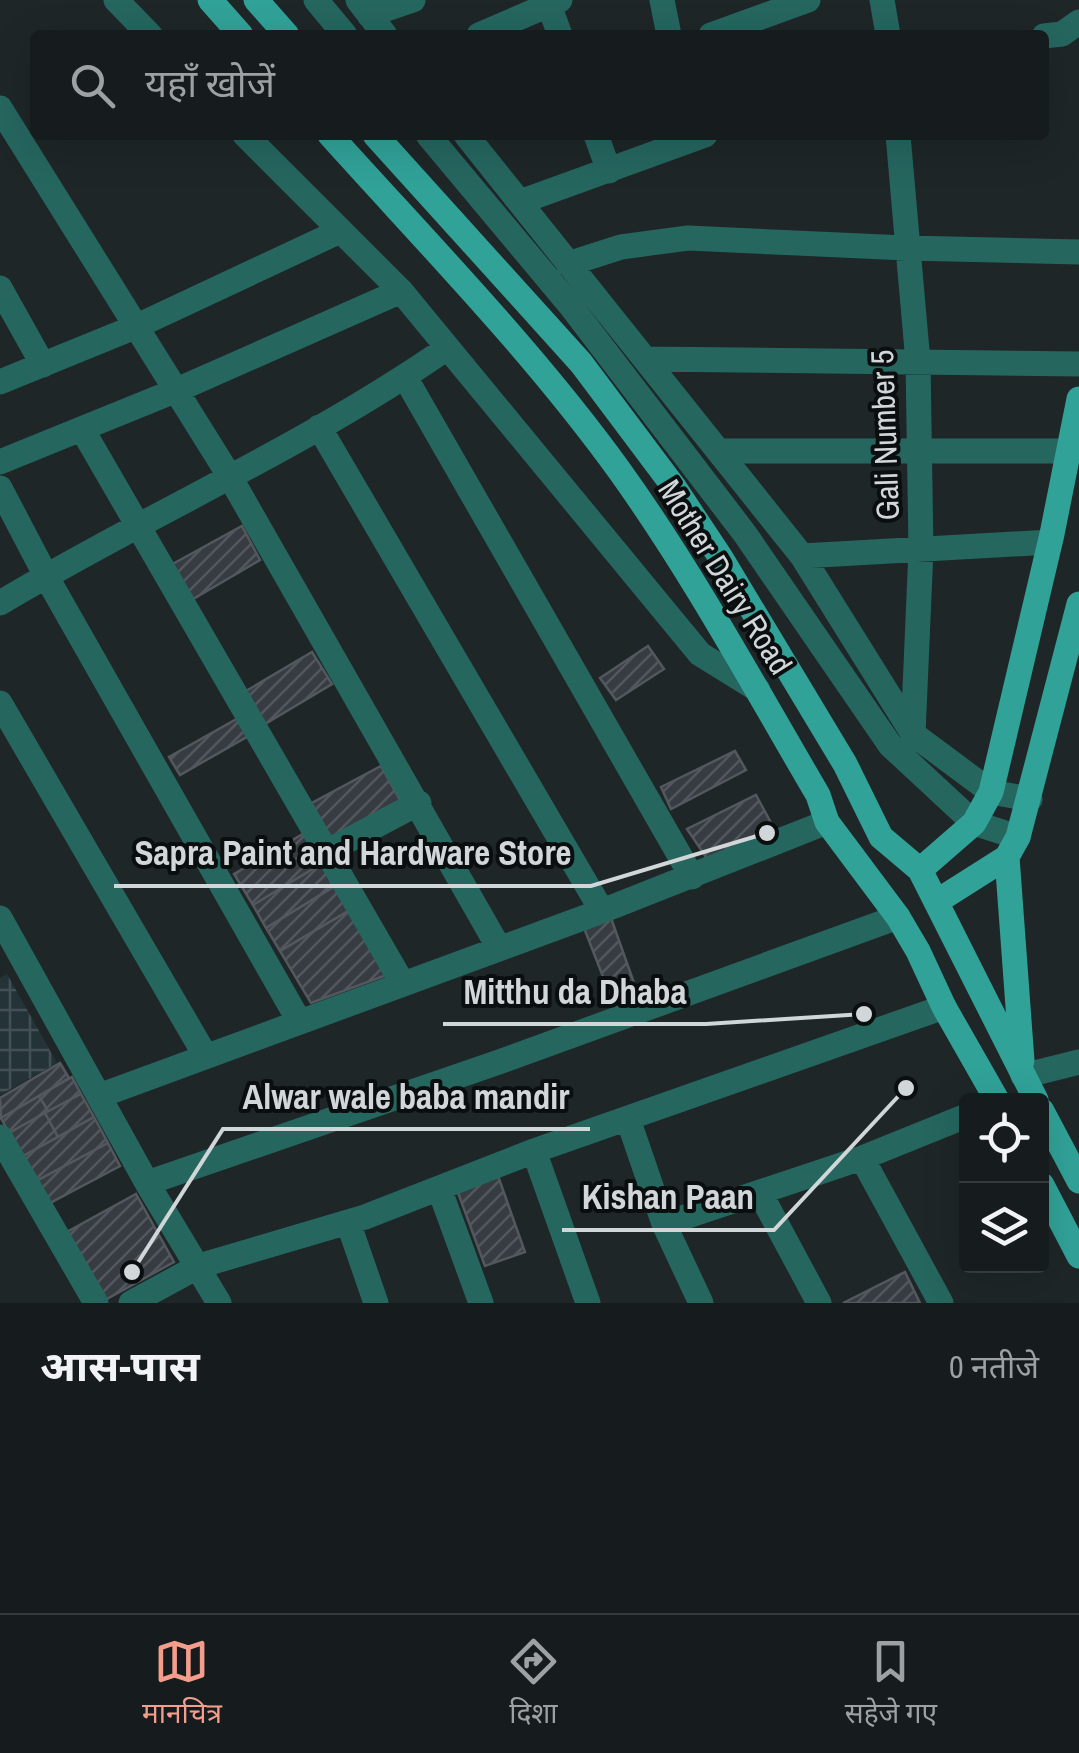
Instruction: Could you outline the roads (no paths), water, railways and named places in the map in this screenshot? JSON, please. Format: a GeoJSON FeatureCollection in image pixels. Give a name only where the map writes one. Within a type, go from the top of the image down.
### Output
{"type":"FeatureCollection","features":[{"type":"Feature","properties":{"kind":"main road"},"geometry":{"type":"LineString","coordinates":[[210,0],[237,30]]}},
{"type":"Feature","properties":{"kind":"main road"},"geometry":{"type":"LineString","coordinates":[[256,0],[283,30]]}},
{"type":"Feature","properties":{"kind":"main road","name":"Mother Dairy Road"},"geometry":{"type":"LineString","coordinates":[[334,140],[554,388],[661,530],[818,795],[827,822],[898,917],[993,1093]]}},
{"type":"Feature","properties":{"kind":"main road","name":"Mother Dairy Road"},"geometry":{"type":"LineString","coordinates":[[380,140],[581,364],[638,436],[710,540],[845,764],[881,837],[920,870],[1032,1093]]}},
{"type":"Feature","properties":{"kind":"main road"},"geometry":{"type":"LineString","coordinates":[[920,870],[974,823],[991,792],[1079,400]]}},
{"type":"Feature","properties":{"kind":"main road"},"geometry":{"type":"LineString","coordinates":[[1023,1076],[1013,847],[1030,799],[1079,604]]}},
{"type":"Feature","properties":{"kind":"main road"},"geometry":{"type":"LineString","coordinates":[[936,902],[1013,847]]}},
{"type":"Feature","properties":{"kind":"main road"},"geometry":{"type":"LineString","coordinates":[[1049,1124],[1079,1181]]}},
{"type":"Feature","properties":{"kind":"main road"},"geometry":{"type":"LineString","coordinates":[[1049,1198],[1079,1256]]}},
{"type":"Feature","properties":{"kind":"street"},"geometry":{"type":"LineString","coordinates":[[116,0],[145,30]]}},
{"type":"Feature","properties":{"kind":"street"},"geometry":{"type":"LineString","coordinates":[[316,0],[341,30]]}},
{"type":"Feature","properties":{"kind":"street"},"geometry":{"type":"LineString","coordinates":[[371,17],[413,0]]}},
{"type":"Feature","properties":{"kind":"street"},"geometry":{"type":"LineString","coordinates":[[662,0],[668,30]]}},
{"type":"Feature","properties":{"kind":"street"},"geometry":{"type":"LineString","coordinates":[[725,30],[808,0]]}},
{"type":"Feature","properties":{"kind":"street"},"geometry":{"type":"LineString","coordinates":[[882,0],[887,30]]}},
{"type":"Feature","properties":{"kind":"street"},"geometry":{"type":"LineString","coordinates":[[491,30],[554,2],[559,30]]}},
{"type":"Feature","properties":{"kind":"street"},"geometry":{"type":"LineString","coordinates":[[1049,35],[1062,34],[1079,22]]}},
{"type":"Feature","properties":{"kind":"street"},"geometry":{"type":"LineString","coordinates":[[0,108],[230,477],[499,948]]}},
{"type":"Feature","properties":{"kind":"street"},"geometry":{"type":"LineString","coordinates":[[250,140],[401,292],[700,654],[758,690]]}},
{"type":"Feature","properties":{"kind":"street"},"geometry":{"type":"LineString","coordinates":[[432,140],[570,305],[722,503],[890,745],[974,823],[1013,847]]}},
{"type":"Feature","properties":{"kind":"street"},"geometry":{"type":"LineString","coordinates":[[470,140],[802,556],[914,734],[991,792],[1030,799]]}},
{"type":"Feature","properties":{"kind":"street"},"geometry":{"type":"LineString","coordinates":[[598,140],[610,171]]}},
{"type":"Feature","properties":{"kind":"street"},"geometry":{"type":"LineString","coordinates":[[520,202],[692,140]]}},
{"type":"Feature","properties":{"kind":"street","name":"Gali Number 5"},"geometry":{"type":"LineString","coordinates":[[898,140],[918,362],[921,550],[914,734]]}},
{"type":"Feature","properties":{"kind":"street"},"geometry":{"type":"LineString","coordinates":[[0,382],[134,327],[340,230]]}},
{"type":"Feature","properties":{"kind":"street"},"geometry":{"type":"LineString","coordinates":[[568,264],[620,247],[688,238],[1079,252]]}},
{"type":"Feature","properties":{"kind":"street"},"geometry":{"type":"LineString","coordinates":[[0,288],[42,365]]}},
{"type":"Feature","properties":{"kind":"street"},"geometry":{"type":"LineString","coordinates":[[0,462],[401,292]]}},
{"type":"Feature","properties":{"kind":"street"},"geometry":{"type":"LineString","coordinates":[[0,604],[230,477],[447,348]]}},
{"type":"Feature","properties":{"kind":"street"},"geometry":{"type":"LineString","coordinates":[[644,359],[1079,364]]}},
{"type":"Feature","properties":{"kind":"street"},"geometry":{"type":"LineString","coordinates":[[404,377],[692,876]]}},
{"type":"Feature","properties":{"kind":"street"},"geometry":{"type":"LineString","coordinates":[[319,426],[602,912]]}},
{"type":"Feature","properties":{"kind":"street"},"geometry":{"type":"LineString","coordinates":[[82,429],[403,984]]}},
{"type":"Feature","properties":{"kind":"street"},"geometry":{"type":"LineString","coordinates":[[718,451],[1069,451]]}},
{"type":"Feature","properties":{"kind":"street"},"geometry":{"type":"LineString","coordinates":[[0,488],[299,1021]]}},
{"type":"Feature","properties":{"kind":"street"},"geometry":{"type":"LineString","coordinates":[[802,556],[1050,542]]}},
{"type":"Feature","properties":{"kind":"street"},"geometry":{"type":"LineString","coordinates":[[0,703],[205,1055]]}},
{"type":"Feature","properties":{"kind":"street"},"geometry":{"type":"LineString","coordinates":[[328,851],[419,803]]}},
{"type":"Feature","properties":{"kind":"street"},"geometry":{"type":"LineString","coordinates":[[99,1096],[602,912],[827,822]]}},
{"type":"Feature","properties":{"kind":"street"},"geometry":{"type":"LineString","coordinates":[[147,1183],[898,917]]}},
{"type":"Feature","properties":{"kind":"street"},"geometry":{"type":"LineString","coordinates":[[0,918],[147,1183],[219,1303]]}},
{"type":"Feature","properties":{"kind":"street"},"geometry":{"type":"LineString","coordinates":[[131,1303],[198,1266],[348,1222],[534,1151],[944,1007]]}},
{"type":"Feature","properties":{"kind":"street"},"geometry":{"type":"LineString","coordinates":[[1023,1076],[1079,1062]]}},
{"type":"Feature","properties":{"kind":"street"},"geometry":{"type":"LineString","coordinates":[[628,1119],[664,1224],[701,1303]]}},
{"type":"Feature","properties":{"kind":"street"},"geometry":{"type":"LineString","coordinates":[[664,1224],[862,1158],[959,1119]]}},
{"type":"Feature","properties":{"kind":"street"},"geometry":{"type":"LineString","coordinates":[[0,1137],[96,1303]]}},
{"type":"Feature","properties":{"kind":"street"},"geometry":{"type":"LineString","coordinates":[[534,1151],[588,1303]]}},
{"type":"Feature","properties":{"kind":"street"},"geometry":{"type":"LineString","coordinates":[[862,1158],[942,1303]]}},
{"type":"Feature","properties":{"kind":"street"},"geometry":{"type":"LineString","coordinates":[[439,1188],[481,1303]]}},
{"type":"Feature","properties":{"kind":"street"},"geometry":{"type":"LineString","coordinates":[[760,1193],[819,1303]]}},
{"type":"Feature","properties":{"kind":"street"},"geometry":{"type":"LineString","coordinates":[[348,1222],[376,1303]]}},
{"type":"Feature","properties":{"kind":"place","name":"Sapra Paint and Hardware Store"},"geometry":{"type":"Point","coordinates":[767,833]}},
{"type":"Feature","properties":{"kind":"place","name":"Mitthu da Dhaba"},"geometry":{"type":"Point","coordinates":[864,1014]}},
{"type":"Feature","properties":{"kind":"place","name":"Kishan Paan"},"geometry":{"type":"Point","coordinates":[906,1088]}},
{"type":"Feature","properties":{"kind":"place","name":"Alwar wale baba mandir"},"geometry":{"type":"Point","coordinates":[132,1272]}}]}
